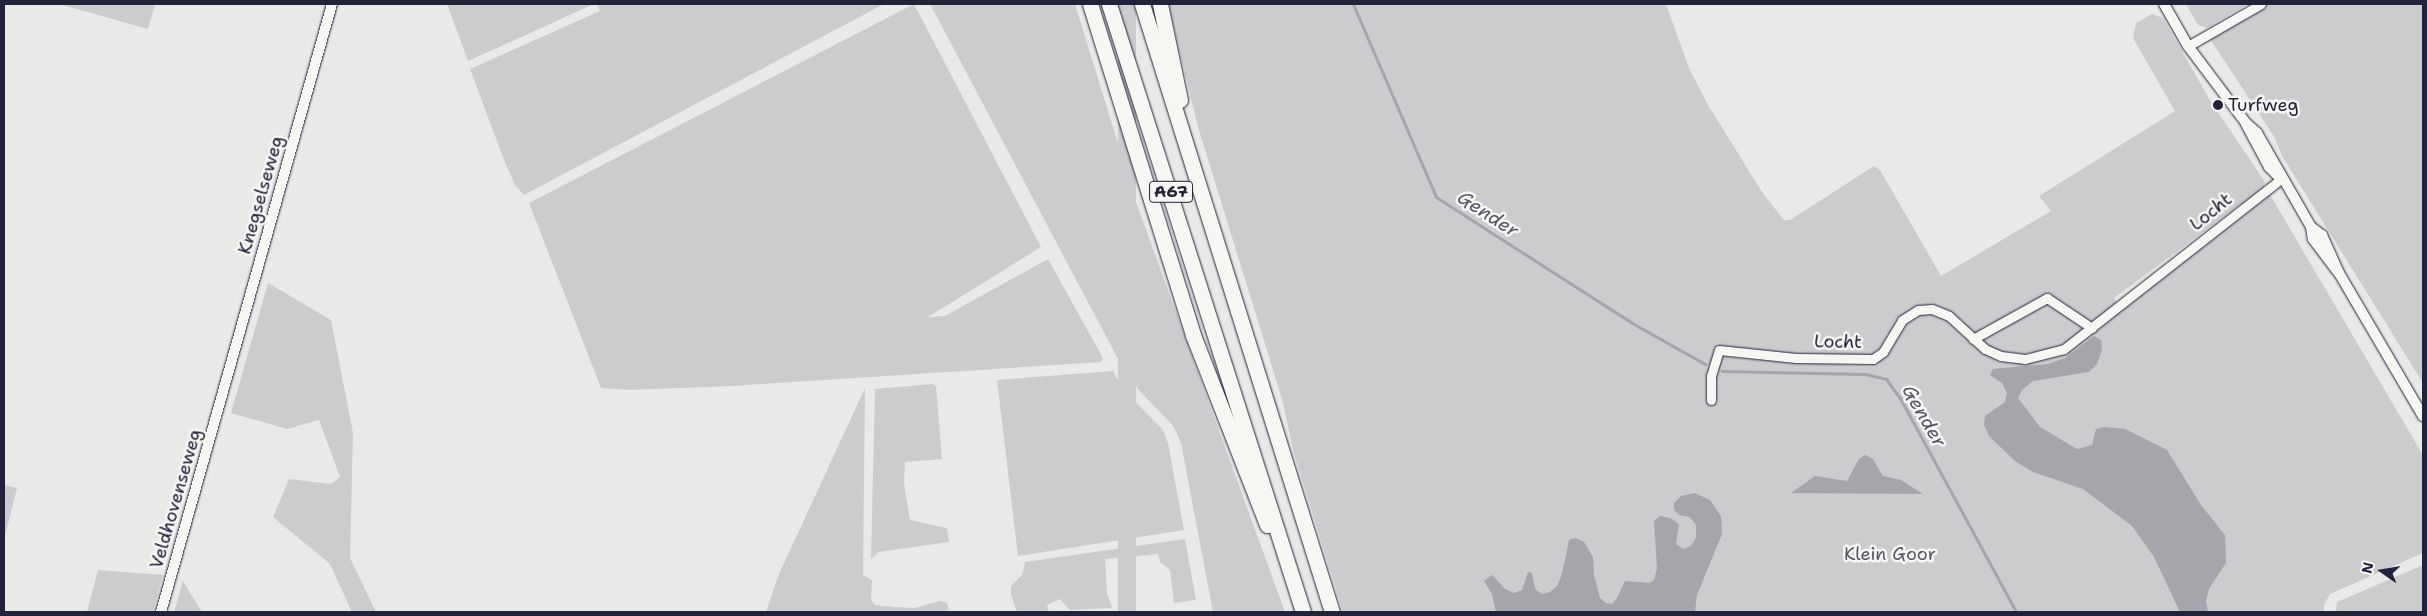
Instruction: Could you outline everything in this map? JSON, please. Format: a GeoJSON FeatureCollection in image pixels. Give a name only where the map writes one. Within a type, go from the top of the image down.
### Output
{"type":"FeatureCollection","features":[{"type":"Feature","properties":{"kind":"highway","name":"A67"},"geometry":{"type":"LineString","coordinates":[[1090,4],[1193,335],[1261,511],[1291,572]]}},
{"type":"Feature","properties":{"kind":"highway","name":"A67"},"geometry":{"type":"LineString","coordinates":[[1109,4],[1304,612]]}},
{"type":"Feature","properties":{"kind":"highway","name":"A67"},"geometry":{"type":"LineString","coordinates":[[1142,4],[1332,612]]}},
{"type":"Feature","properties":{"kind":"highway","name":"A67"},"geometry":{"type":"LineString","coordinates":[[1160,4],[1176,72],[1189,154]]}},
{"type":"Feature","properties":{"kind":"street","name":"Knegselseweg"},"geometry":{"type":"LineString","coordinates":[[222,394],[332,4]]}},
{"type":"Feature","properties":{"kind":"street"},"geometry":{"type":"LineString","coordinates":[[2164,4],[2188,46],[2246,124],[2265,162],[2281,179],[2311,228],[2313,239],[2339,274],[2423,416]]}},
{"type":"Feature","properties":{"kind":"street"},"geometry":{"type":"LineString","coordinates":[[2188,46],[2261,4]]}},
{"type":"Feature","properties":{"kind":"street","name":"Locht"},"geometry":{"type":"LineString","coordinates":[[1711,400],[1711,376],[1719,350],[1805,358],[1873,359],[1883,352],[1902,320],[1918,310],[1932,309],[1949,316],[1973,339],[2001,356],[2026,359],[2064,349],[2281,179]]}},
{"type":"Feature","properties":{"kind":"street"},"geometry":{"type":"LineString","coordinates":[[1973,339],[2047,298],[2092,328]]}},
{"type":"Feature","properties":{"kind":"street","name":"Veldhovenseweg"},"geometry":{"type":"LineString","coordinates":[[161,612],[222,394]]}},
{"type":"Feature","properties":{"kind":"green space"},"geometry":{"type":"Polygon","coordinates":[[[59,4],[155,4],[148,29],[59,4]]]}},
{"type":"Feature","properties":{"kind":"green space"},"geometry":{"type":"Polygon","coordinates":[[[447,4],[594,4],[468,61],[447,4]]]}},
{"type":"Feature","properties":{"kind":"green space"},"geometry":{"type":"Polygon","coordinates":[[[597,4],[884,4],[524,195],[515,185],[504,160],[470,69],[600,11],[597,4]]]}},
{"type":"Feature","properties":{"kind":"green space"},"geometry":{"type":"Polygon","coordinates":[[[914,4],[1041,247],[928,317],[945,316],[1048,259],[1103,358],[1101,362],[731,386],[629,390],[601,388],[529,203],[914,4]]]}},
{"type":"Feature","properties":{"kind":"green space"},"geometry":{"type":"Polygon","coordinates":[[[930,4],[1075,4],[1136,202],[1285,612],[1213,612],[1181,443],[1174,427],[1138,389],[1117,357],[930,4]]]}},
{"type":"Feature","properties":{"kind":"green space"},"geometry":{"type":"Polygon","coordinates":[[[1118,4],[1136,4],[1136,612],[1118,612],[1118,4]]]}},
{"type":"Feature","properties":{"kind":"green space","name":"Klein Goor"},"geometry":{"type":"Polygon","coordinates":[[[1168,4],[1666,4],[1689,68],[1708,105],[1762,192],[1784,220],[1790,220],[1874,166],[1880,170],[1941,276],[2051,211],[2039,196],[2175,111],[2133,38],[2136,23],[2152,14],[2163,18],[2211,102],[2265,182],[2263,188],[2114,298],[2122,310],[2269,193],[2423,455],[2423,553],[2330,594],[2324,605],[2324,612],[1343,612],[1294,454],[1282,399],[1198,127],[1168,4]]]}},
{"type":"Feature","properties":{"kind":"green space"},"geometry":{"type":"Polygon","coordinates":[[[2186,4],[2248,4],[2207,28],[2198,25],[2186,4]]]}},
{"type":"Feature","properties":{"kind":"green space"},"geometry":{"type":"Polygon","coordinates":[[[2269,4],[2423,4],[2423,383],[2282,156],[2275,138],[2210,39],[2269,4]]]}},
{"type":"Feature","properties":{"kind":"green space"},"geometry":{"type":"Polygon","coordinates":[[[268,283],[331,320],[353,433],[350,558],[376,612],[352,612],[330,564],[273,517],[289,479],[331,484],[340,477],[319,420],[287,429],[231,413],[268,283]]]}},
{"type":"Feature","properties":{"kind":"green space"},"geometry":{"type":"Polygon","coordinates":[[[1113,371],[1123,389],[1163,430],[1168,443],[1184,530],[1018,556],[997,380],[1113,371]]]}},
{"type":"Feature","properties":{"kind":"green space"},"geometry":{"type":"Polygon","coordinates":[[[933,384],[936,386],[942,459],[905,462],[904,483],[910,520],[947,528],[949,542],[879,552],[871,559],[875,389],[933,384]]]}},
{"type":"Feature","properties":{"kind":"green space"},"geometry":{"type":"Polygon","coordinates":[[[865,388],[863,575],[872,580],[871,600],[875,605],[915,608],[940,601],[947,603],[949,609],[945,612],[766,612],[779,574],[865,388]]]}},
{"type":"Feature","properties":{"kind":"green space"},"geometry":{"type":"Polygon","coordinates":[[[4,485],[17,488],[4,540],[4,485]]]}},
{"type":"Feature","properties":{"kind":"green space"},"geometry":{"type":"Polygon","coordinates":[[[1185,539],[1196,600],[1174,603],[1170,570],[1160,562],[1158,554],[1105,559],[1107,593],[1112,608],[1070,610],[1060,599],[1047,605],[1049,612],[1017,612],[1011,595],[1011,586],[1022,575],[1025,562],[1185,539]]]}},
{"type":"Feature","properties":{"kind":"green space"},"geometry":{"type":"Polygon","coordinates":[[[2423,565],[2423,612],[2336,612],[2337,602],[2423,565]]]}},
{"type":"Feature","properties":{"kind":"green space"},"geometry":{"type":"Polygon","coordinates":[[[98,570],[163,575],[153,612],[87,612],[98,570]]]}},
{"type":"Feature","properties":{"kind":"green space"},"geometry":{"type":"Polygon","coordinates":[[[183,581],[202,612],[174,612],[183,581]]]}},
{"type":"Feature","properties":{"kind":"shaded area"},"geometry":{"type":"Polygon","coordinates":[[[2094,336],[2101,340],[2102,350],[2097,364],[2089,372],[2033,381],[2022,390],[2018,398],[2040,427],[2077,449],[2092,445],[2096,429],[2105,427],[2125,429],[2167,450],[2201,505],[2225,535],[2226,563],[2209,589],[2206,600],[2208,612],[2180,612],[2154,557],[2132,526],[2083,489],[2033,472],[2015,461],[1989,436],[1984,425],[1985,416],[2005,402],[2007,393],[2002,383],[1990,375],[1993,369],[2048,364],[2065,358],[2094,336]]]}},
{"type":"Feature","properties":{"kind":"shaded area"},"geometry":{"type":"Polygon","coordinates":[[[1865,455],[1873,459],[1883,476],[1901,480],[1923,494],[1791,493],[1815,476],[1847,481],[1859,459],[1865,455]]]}},
{"type":"Feature","properties":{"kind":"shaded area"},"geometry":{"type":"Polygon","coordinates":[[[1695,493],[1710,500],[1721,516],[1722,534],[1697,595],[1695,612],[1496,612],[1492,594],[1484,581],[1492,575],[1505,589],[1514,593],[1522,590],[1528,572],[1532,573],[1535,589],[1542,594],[1550,592],[1557,586],[1562,574],[1569,540],[1575,538],[1584,542],[1593,557],[1594,575],[1600,598],[1606,603],[1612,604],[1625,581],[1649,583],[1654,580],[1657,568],[1654,521],[1660,516],[1670,518],[1679,524],[1676,544],[1683,549],[1691,546],[1696,538],[1696,525],[1690,517],[1679,515],[1674,510],[1674,503],[1681,496],[1695,493]]]}},
{"type":"Feature","properties":{"kind":"waterway","name":"Gender"},"geometry":{"type":"LineString","coordinates":[[1353,4],[1436,197],[1632,323],[1705,364]]}},
{"type":"Feature","properties":{"kind":"waterway","name":"Gender"},"geometry":{"type":"LineString","coordinates":[[1722,371],[1865,374],[1886,379],[1900,398],[2016,612]]}},
{"type":"Feature","properties":{"kind":"place","name":"Turfweg"},"geometry":{"type":"Point","coordinates":[2218,105]}}]}
